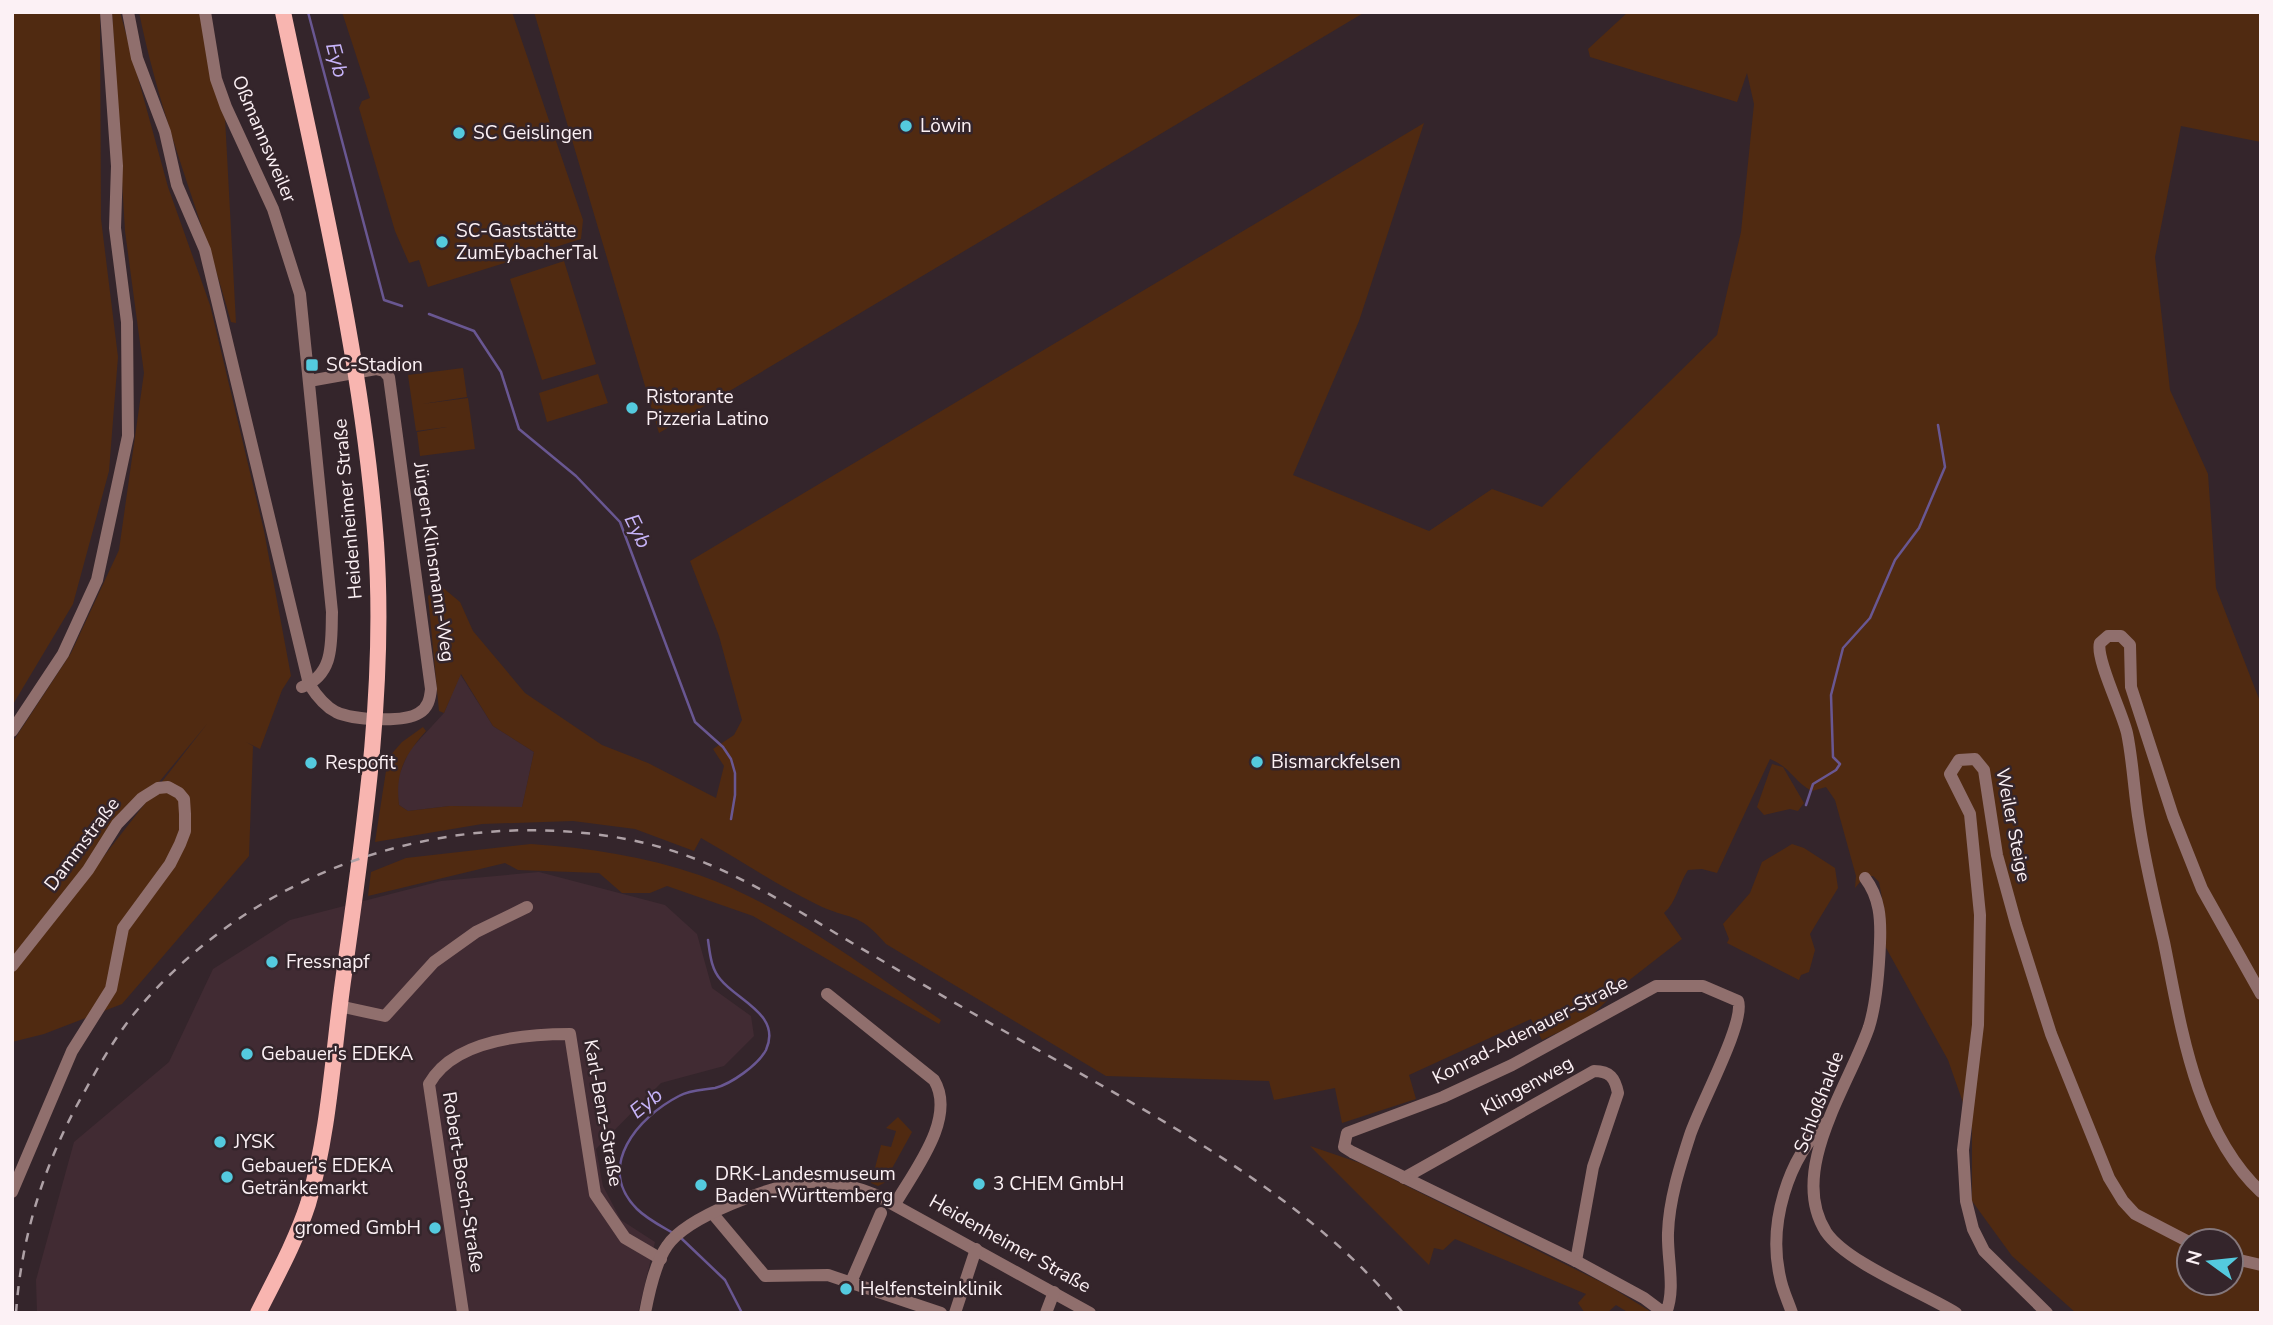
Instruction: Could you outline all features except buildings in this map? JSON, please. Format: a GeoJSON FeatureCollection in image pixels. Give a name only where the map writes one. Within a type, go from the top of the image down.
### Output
{"type":"FeatureCollection","features":[{"type":"Feature","properties":{"kind":"main road","name":"Heidenheimer Straße"},"geometry":{"type":"LineString","coordinates":[[258,1313],[300,1224],[313,1184],[376,719],[376,545],[353,354],[283,12]]}},
{"type":"Feature","properties":{"kind":"street"},"geometry":{"type":"LineString","coordinates":[[12,731],[63,654],[97,580],[128,436],[127,323],[115,228],[117,166],[106,12]]}},
{"type":"Feature","properties":{"kind":"street"},"geometry":{"type":"LineString","coordinates":[[128,12],[137,58],[165,132],[177,185],[205,250],[305,686],[336,712],[376,719]]}},
{"type":"Feature","properties":{"kind":"street","name":"Oßmannsweiler"},"geometry":{"type":"LineString","coordinates":[[205,12],[211,52],[226,107],[284,239]]}},
{"type":"Feature","properties":{"kind":"street","name":"Heidenheimer Straße"},"geometry":{"type":"LineString","coordinates":[[284,239],[300,294],[332,612],[328,664],[321,675],[305,686]]}},
{"type":"Feature","properties":{"kind":"street","name":"Jürgen-Klinsmann-Weg"},"geometry":{"type":"LineString","coordinates":[[309,382],[366,370],[384,371],[389,377],[431,689],[429,703],[420,713],[376,719]]}},
{"type":"Feature","properties":{"kind":"street"},"geometry":{"type":"LineString","coordinates":[[2261,994],[2202,889],[2180,834],[2131,687],[2130,645],[2121,636],[2108,636],[2100,643],[2098,656],[2114,690],[2126,731],[2139,824],[2184,1034],[2214,1124],[2236,1164],[2261,1192]]}},
{"type":"Feature","properties":{"kind":"street","name":"Weiler Steige"},"geometry":{"type":"LineString","coordinates":[[2047,1313],[1984,1251],[1967,1209],[1964,1150],[1978,1037],[1980,936],[1971,818],[1966,803],[1950,776],[1952,768],[1959,760],[1973,758],[1984,769],[1997,855],[2016,924],[2058,1051],[2113,1185],[2135,1214],[2175,1235]]}},
{"type":"Feature","properties":{"kind":"street","name":"Dammstraße"},"geometry":{"type":"LineString","coordinates":[[12,966],[88,870],[117,824],[142,798],[150,791],[168,787],[179,793],[184,799],[185,831],[170,864],[123,928],[111,989],[72,1051],[12,1192]]}},
{"type":"Feature","properties":{"kind":"street","name":"Schloßhalde"},"geometry":{"type":"LineString","coordinates":[[1865,878],[1876,892],[1881,926],[1875,998],[1869,1025],[1829,1121],[1814,1167],[1815,1205],[1826,1231],[1859,1260],[1956,1313]]}},
{"type":"Feature","properties":{"kind":"street"},"geometry":{"type":"LineString","coordinates":[[339,1006],[385,1016],[434,962],[476,932],[527,907]]}},
{"type":"Feature","properties":{"kind":"street","name":"Konrad-Adenauer-Straße"},"geometry":{"type":"LineString","coordinates":[[1656,986],[1703,986],[1738,1001],[1741,1009],[1735,1030],[1698,1108],[1671,1206],[1668,1233],[1671,1301],[1665,1313],[1644,1298],[1576,1261],[1404,1178],[1344,1147],[1346,1133],[1443,1097],[1512,1065],[1656,986]]}},
{"type":"Feature","properties":{"kind":"street"},"geometry":{"type":"LineString","coordinates":[[827,994],[934,1080],[941,1092],[937,1124],[930,1144],[895,1204]]}},
{"type":"Feature","properties":{"kind":"street","name":"Karl-Benz-Straße"},"geometry":{"type":"LineString","coordinates":[[524,1036],[570,1034],[595,1194],[625,1238],[661,1259]]}},
{"type":"Feature","properties":{"kind":"street","name":"Robert-Bosch-Straße"},"geometry":{"type":"LineString","coordinates":[[463,1313],[429,1084],[452,1059],[497,1040],[524,1036]]}},
{"type":"Feature","properties":{"kind":"street","name":"Klingenweg"},"geometry":{"type":"LineString","coordinates":[[1404,1178],[1594,1071],[1608,1073],[1616,1080],[1618,1093],[1593,1167],[1576,1261]]}},
{"type":"Feature","properties":{"kind":"street"},"geometry":{"type":"LineString","coordinates":[[1792,1313],[1780,1278],[1776,1235],[1783,1200],[1793,1172],[1808,1144],[1829,1121]]}},
{"type":"Feature","properties":{"kind":"street","name":"Heidenheimer Straße"},"geometry":{"type":"LineString","coordinates":[[645,1313],[667,1246],[686,1226],[763,1192],[808,1182],[857,1187],[895,1204],[1090,1313]]}},
{"type":"Feature","properties":{"kind":"street"},"geometry":{"type":"LineString","coordinates":[[851,1282],[881,1213]]}},
{"type":"Feature","properties":{"kind":"street"},"geometry":{"type":"LineString","coordinates":[[713,1214],[765,1276],[828,1275],[941,1313]]}},
{"type":"Feature","properties":{"kind":"street"},"geometry":{"type":"LineString","coordinates":[[955,1313],[976,1249]]}},
{"type":"Feature","properties":{"kind":"street"},"geometry":{"type":"LineString","coordinates":[[1046,1313],[1054,1292]]}},
{"type":"Feature","properties":{"kind":"shaded area"},"geometry":{"type":"Polygon","coordinates":[[[12,12],[100,12],[101,219],[118,357],[109,471],[73,604],[12,706],[12,12]]]}},
{"type":"Feature","properties":{"kind":"shaded area"},"geometry":{"type":"Polygon","coordinates":[[[112,12],[120,12],[168,187],[210,305],[264,531],[291,676],[282,690],[260,749],[246,742],[253,746],[249,856],[122,1004],[44,1034],[12,1042],[12,967],[97,865],[207,724],[12,960],[12,743],[71,653],[119,550],[144,373],[125,231],[112,12]]]}},
{"type":"Feature","properties":{"kind":"shaded area"},"geometry":{"type":"Polygon","coordinates":[[[139,12],[204,12],[224,99],[236,323],[231,322],[170,130],[139,12]]]}},
{"type":"Feature","properties":{"kind":"shaded area","name":"SC Geislingen"},"geometry":{"type":"Polygon","coordinates":[[[342,12],[512,12],[583,220],[581,239],[428,287],[419,260],[409,263],[395,231],[359,108],[362,101],[370,98],[342,12]]]}},
{"type":"Feature","properties":{"kind":"shaded area"},"geometry":{"type":"Polygon","coordinates":[[[534,12],[1365,12],[659,433],[534,12]]]}},
{"type":"Feature","properties":{"kind":"shaded area"},"geometry":{"type":"Polygon","coordinates":[[[1628,12],[2261,12],[2261,142],[2181,126],[2155,257],[2170,390],[2208,474],[2216,588],[2261,704],[2261,1313],[2076,1313],[2012,1256],[1972,1201],[1972,1128],[1948,1060],[1885,946],[1885,914],[1879,882],[1873,876],[1865,876],[1855,888],[1856,876],[1835,800],[1826,787],[1812,791],[1783,766],[1770,759],[1717,873],[1702,869],[1688,870],[1672,904],[1664,913],[1682,939],[1623,985],[1589,1018],[1542,1040],[1531,1019],[1409,1075],[1416,1099],[1342,1123],[1335,1088],[1274,1100],[1269,1081],[1106,1076],[886,944],[860,921],[801,897],[701,838],[694,851],[635,829],[573,821],[482,824],[375,842],[388,758],[402,742],[423,727],[426,731],[407,756],[400,773],[399,805],[408,811],[450,806],[522,807],[534,752],[493,726],[461,674],[444,713],[439,711],[428,596],[442,587],[460,602],[473,631],[525,693],[602,745],[648,763],[716,798],[724,766],[713,749],[734,735],[742,720],[719,636],[690,561],[1424,123],[1359,321],[1293,475],[1429,531],[1492,489],[1542,507],[1717,335],[1741,232],[1754,104],[1747,73],[1737,102],[1590,57],[1588,49],[1628,12]]]}},
{"type":"Feature","properties":{"kind":"shaded area"},"geometry":{"type":"Polygon","coordinates":[[[564,261],[596,364],[542,380],[510,279],[564,261]]]}},
{"type":"Feature","properties":{"kind":"shaded area"},"geometry":{"type":"Polygon","coordinates":[[[463,368],[467,397],[422,404],[468,398],[475,449],[420,456],[417,432],[447,427],[416,431],[408,375],[463,368]]]}},
{"type":"Feature","properties":{"kind":"shaded area"},"geometry":{"type":"Polygon","coordinates":[[[598,374],[608,403],[547,422],[539,393],[598,374]]]}},
{"type":"Feature","properties":{"kind":"shaded area"},"geometry":{"type":"Polygon","coordinates":[[[460,674],[493,726],[534,752],[522,808],[450,806],[408,811],[399,805],[396,782],[409,751],[444,713],[460,674]]]}},
{"type":"Feature","properties":{"kind":"shaded area"},"geometry":{"type":"Polygon","coordinates":[[[1772,764],[1783,767],[1804,803],[1798,811],[1790,809],[1764,815],[1757,807],[1772,764]]]}},
{"type":"Feature","properties":{"kind":"shaded area"},"geometry":{"type":"Polygon","coordinates":[[[531,844],[637,858],[679,868],[732,888],[794,921],[941,1020],[939,1024],[753,916],[667,886],[650,893],[622,893],[599,873],[518,870],[505,863],[368,896],[371,872],[406,858],[531,844]]]}},
{"type":"Feature","properties":{"kind":"shaded area"},"geometry":{"type":"Polygon","coordinates":[[[1792,844],[1804,848],[1835,868],[1838,888],[1810,934],[1815,950],[1809,972],[1801,975],[1799,980],[1727,943],[1729,939],[1723,924],[1750,893],[1762,862],[1792,844]]]}},
{"type":"Feature","properties":{"kind":"shaded area"},"geometry":{"type":"Polygon","coordinates":[[[539,872],[665,905],[697,934],[712,988],[751,1016],[754,1036],[724,1066],[661,1083],[596,1149],[603,1186],[621,1220],[655,1242],[638,1313],[37,1313],[36,1280],[74,1142],[169,1062],[213,969],[290,920],[441,881],[539,872]]]}},
{"type":"Feature","properties":{"kind":"shaded area"},"geometry":{"type":"Polygon","coordinates":[[[898,1117],[912,1132],[884,1183],[878,1186],[871,1183],[881,1145],[891,1147],[896,1131],[886,1128],[898,1117]]]}},
{"type":"Feature","properties":{"kind":"shaded area"},"geometry":{"type":"Polygon","coordinates":[[[1310,1146],[1360,1163],[1609,1286],[1653,1313],[1629,1313],[1616,1305],[1607,1313],[1585,1313],[1578,1303],[1586,1294],[1455,1239],[1443,1250],[1434,1248],[1429,1265],[1310,1146]]]}},
{"type":"Feature","properties":{"kind":"waterway","name":"Eyb"},"geometry":{"type":"LineString","coordinates":[[308,12],[384,300],[402,306]]}},
{"type":"Feature","properties":{"kind":"waterway","name":"Eyb"},"geometry":{"type":"LineString","coordinates":[[429,314],[474,331],[501,372],[519,429],[576,476],[620,522],[695,722],[723,747],[731,759],[735,773],[731,819]]}},
{"type":"Feature","properties":{"kind":"waterway"},"geometry":{"type":"LineString","coordinates":[[1806,805],[1813,784],[1836,770],[1840,764],[1833,757],[1831,695],[1843,648],[1870,618],[1895,560],[1919,528],[1945,467],[1938,425]]}},
{"type":"Feature","properties":{"kind":"waterway","name":"Eyb"},"geometry":{"type":"LineString","coordinates":[[673,1233],[641,1213],[625,1193],[620,1177],[621,1160],[627,1145],[649,1117],[664,1105],[688,1092],[721,1086],[744,1073],[762,1056],[769,1038],[768,1027],[756,1009],[718,976],[708,940]]}},
{"type":"Feature","properties":{"kind":"waterway","name":"Eyb"},"geometry":{"type":"LineString","coordinates":[[681,1238],[725,1280],[742,1313]]}},
{"type":"Feature","properties":{"kind":"railway"},"geometry":{"type":"LineString","coordinates":[[16,1313],[28,1233],[43,1181],[64,1131],[125,1026],[181,965],[234,922],[293,887],[355,860],[421,842],[488,832],[557,831],[626,839],[683,854],[736,877],[787,904],[1197,1142],[1308,1220],[1359,1265],[1403,1313]]}},
{"type":"Feature","properties":{"kind":"place","name":"Löwin"},"geometry":{"type":"Point","coordinates":[906,126]}},
{"type":"Feature","properties":{"kind":"place","name":"SC Geislingen"},"geometry":{"type":"Point","coordinates":[459,133]}},
{"type":"Feature","properties":{"kind":"place","name":"SC-Gaststätte ZumEybacherTal"},"geometry":{"type":"Point","coordinates":[442,242]}},
{"type":"Feature","properties":{"kind":"place","name":"SC-Stadion"},"geometry":{"type":"Point","coordinates":[312,365]}},
{"type":"Feature","properties":{"kind":"place","name":"Ristorante Pizzeria Latino"},"geometry":{"type":"Point","coordinates":[632,408]}},
{"type":"Feature","properties":{"kind":"place","name":"Bismarckfelsen"},"geometry":{"type":"Point","coordinates":[1257,762]}},
{"type":"Feature","properties":{"kind":"place","name":"Respofit"},"geometry":{"type":"Point","coordinates":[311,763]}},
{"type":"Feature","properties":{"kind":"place","name":"Fressnapf"},"geometry":{"type":"Point","coordinates":[272,962]}},
{"type":"Feature","properties":{"kind":"place","name":"Gebauer's EDEKA"},"geometry":{"type":"Point","coordinates":[247,1054]}},
{"type":"Feature","properties":{"kind":"place","name":"JYSK"},"geometry":{"type":"Point","coordinates":[220,1142]}},
{"type":"Feature","properties":{"kind":"place","name":"Gebauer's EDEKA Getränkemarkt"},"geometry":{"type":"Point","coordinates":[227,1177]}},
{"type":"Feature","properties":{"kind":"place","name":"3 CHEM GmbH"},"geometry":{"type":"Point","coordinates":[979,1184]}},
{"type":"Feature","properties":{"kind":"place","name":"DRK-Landesmuseum Baden-Württemberg"},"geometry":{"type":"Point","coordinates":[701,1185]}},
{"type":"Feature","properties":{"kind":"place","name":"gromed GmbH"},"geometry":{"type":"Point","coordinates":[435,1228]}},
{"type":"Feature","properties":{"kind":"place","name":"Helfensteinklinik"},"geometry":{"type":"Point","coordinates":[846,1289]}}]}
